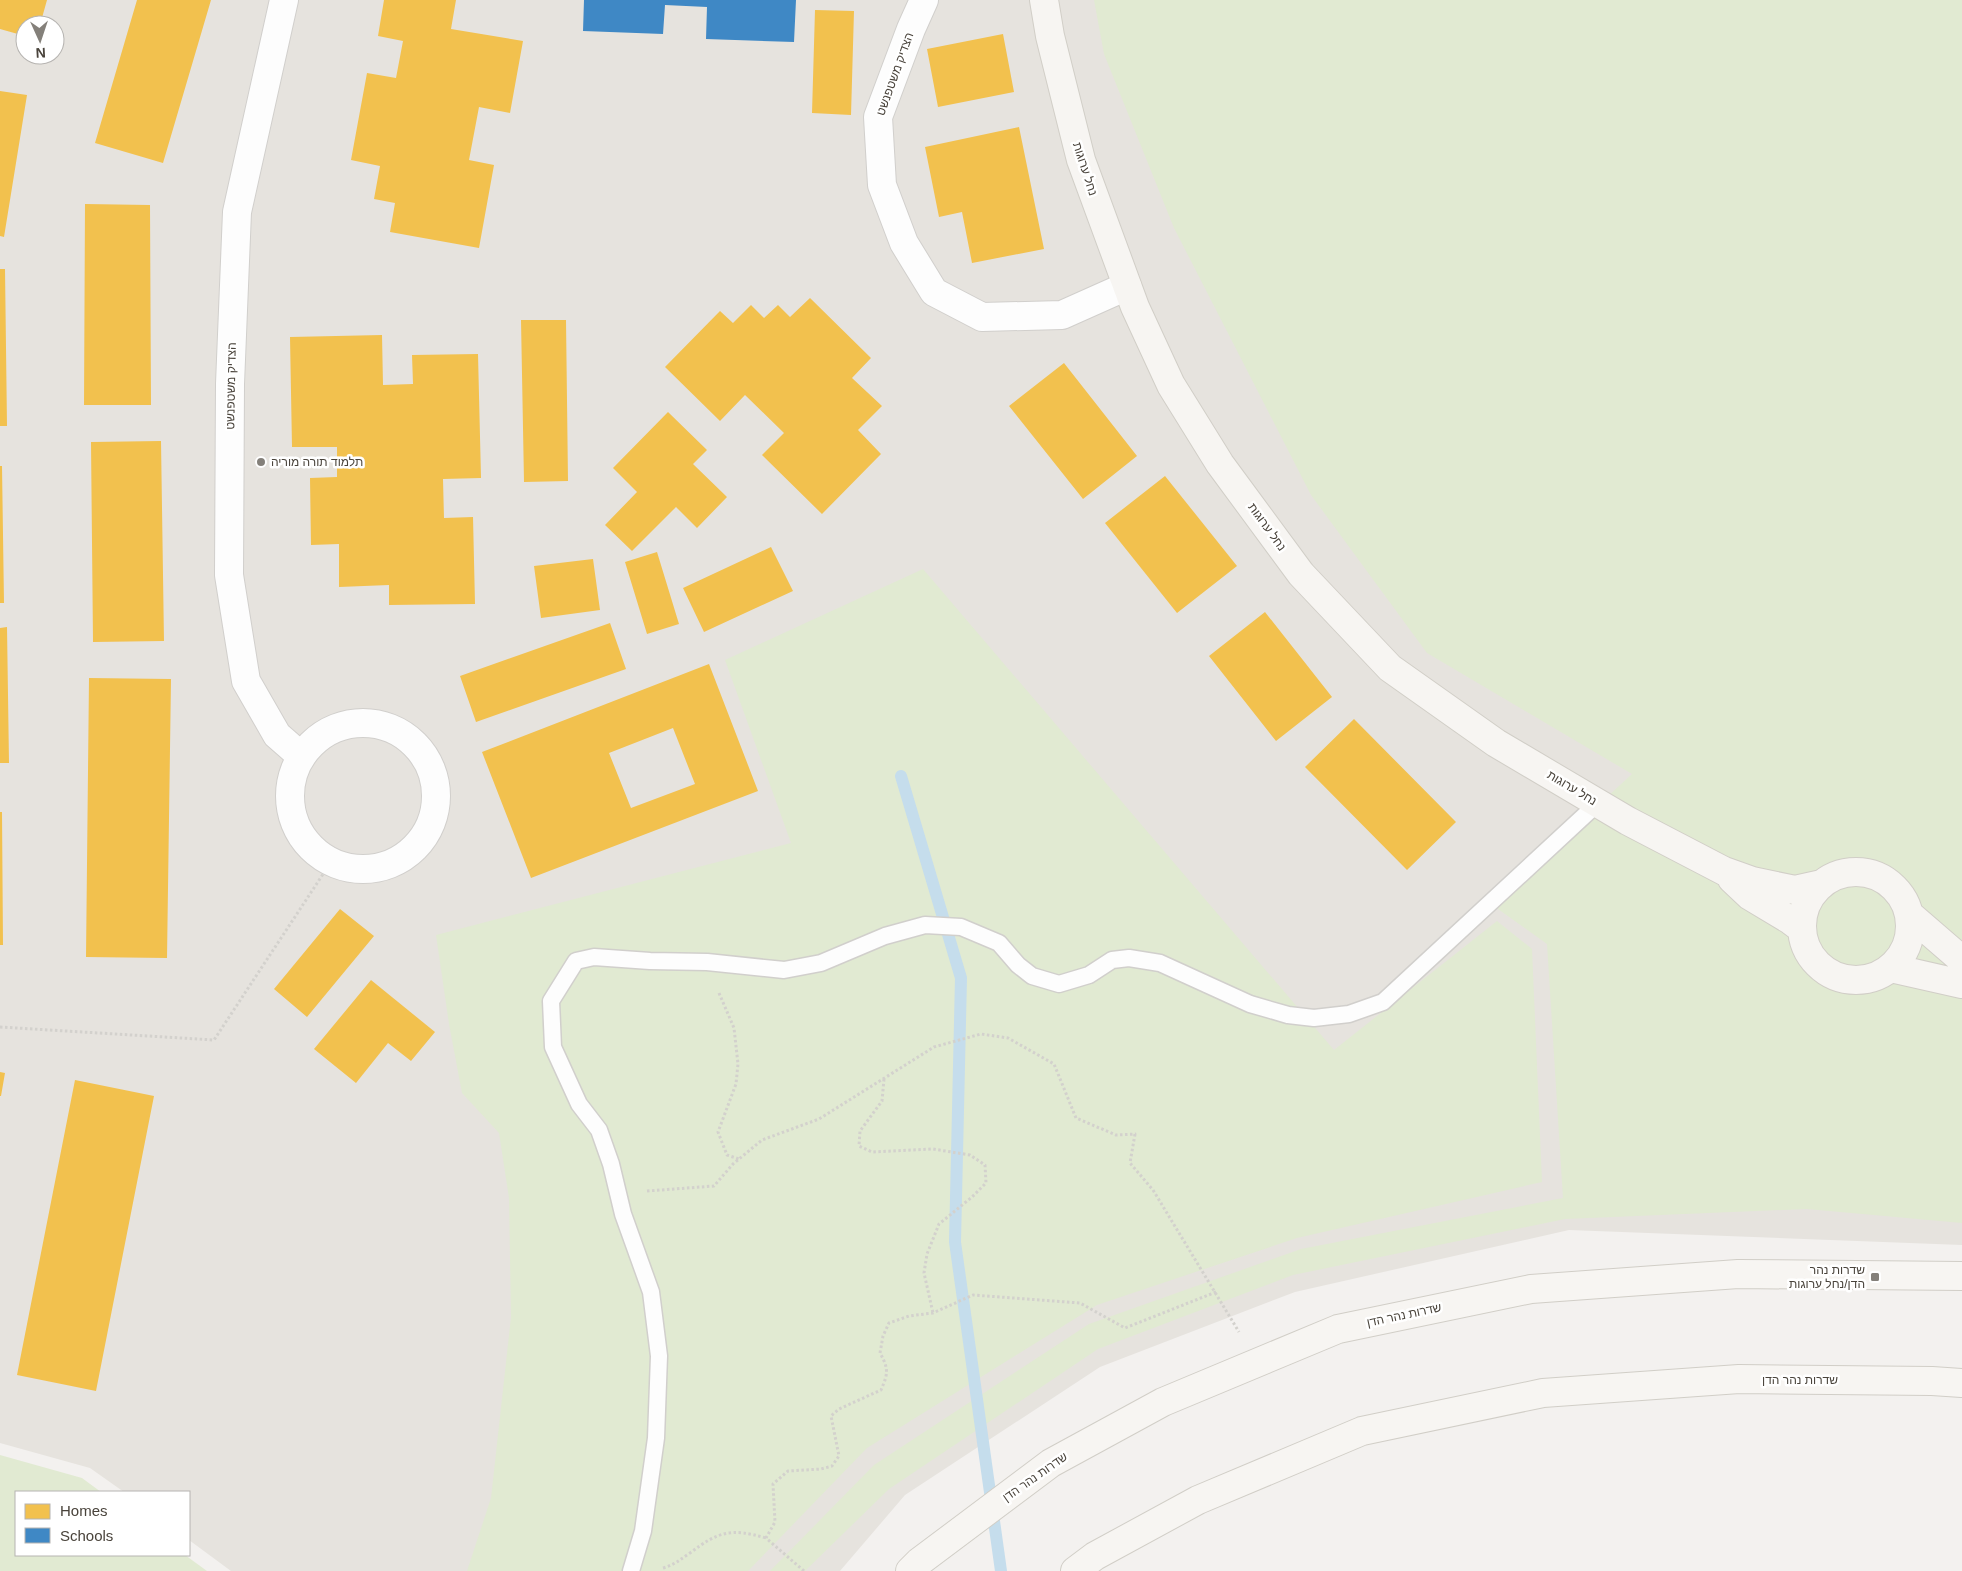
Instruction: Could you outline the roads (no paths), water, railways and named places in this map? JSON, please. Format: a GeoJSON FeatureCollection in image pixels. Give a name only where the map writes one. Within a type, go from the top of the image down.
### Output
{"type":"FeatureCollection","features":[{"type":"Feature","properties":{"kind":"main road","name":"נחל ערוגות"},"geometry":{"type":"LineString","coordinates":[[1044,0],[1050,36],[1081,160],[1127,286],[1171,385],[1220,464],[1302,574],[1390,668],[1496,743],[1628,821],[1724,871],[1752,881],[1795,890],[1822,884]]}},
{"type":"Feature","properties":{"kind":"main road","name":"נחל ערוגות"},"geometry":{"type":"LineString","coordinates":[[1724,871],[1750,896],[1802,929]]}},
{"type":"Feature","properties":{"kind":"main road"},"geometry":{"type":"LineString","coordinates":[[1845,873],[1871,874],[1886,881],[1904,899],[1910,915],[1911,933],[1906,949],[1884,974],[1868,980],[1850,981],[1834,976],[1820,967],[1809,954],[1802,929],[1807,904],[1816,890],[1829,879],[1845,873]]}},
{"type":"Feature","properties":{"kind":"main road"},"geometry":{"type":"LineString","coordinates":[[1910,915],[1962,960]]}},
{"type":"Feature","properties":{"kind":"main road"},"geometry":{"type":"LineString","coordinates":[[1891,968],[1962,984]]}},
{"type":"Feature","properties":{"kind":"main road","name":"שדרות נהר הדן"},"geometry":{"type":"LineString","coordinates":[[910,1571],[919,1562],[1050,1463],[1164,1402],[1338,1330],[1531,1288],[1738,1274],[1962,1276]]}},
{"type":"Feature","properties":{"kind":"main road","name":"שדרות נהר הדן"},"geometry":{"type":"LineString","coordinates":[[1075,1571],[1095,1556],[1198,1500],[1362,1430],[1543,1393],[1739,1379],[1962,1382]]}},
{"type":"Feature","properties":{"kind":"street","name":"הצדיק משטפנשט"},"geometry":{"type":"LineString","coordinates":[[284,0],[237,212],[230,384],[229,575],[246,680],[277,735],[301,756]]}},
{"type":"Feature","properties":{"kind":"street","name":"הצדיק משטפנשט"},"geometry":{"type":"LineString","coordinates":[[924,0],[878,117],[882,185],[904,243],[934,292],[982,317],[1062,315],[1127,286]]}},
{"type":"Feature","properties":{"kind":"street"},"geometry":{"type":"LineString","coordinates":[[357,722],[391,727],[419,746],[435,776],[436,810],[422,841],[403,858],[380,867],[354,868],[331,862],[314,850],[301,834],[292,815],[290,795],[292,774],[301,756],[325,733],[357,722]]}},
{"type":"Feature","properties":{"kind":"lane"},"geometry":{"type":"LineString","coordinates":[[632,1571],[643,1531],[656,1438],[659,1356],[651,1292],[623,1214],[612,1164],[599,1130],[578,1104],[553,1047],[551,1000],[576,961],[594,957],[650,961],[707,962],[784,970],[821,963],[885,936],[925,925],[961,927],[999,943],[1018,965],[1032,976],[1059,984],[1089,975],[1112,960],[1129,958],[1160,963],[1250,1004],[1288,1015],[1314,1018],[1348,1014],[1383,1002],[1598,803]]}},
{"type":"Feature","properties":{"kind":"waterway"},"geometry":{"type":"LineString","coordinates":[[901,776],[961,978],[955,1242],[1001,1571]]}},
{"type":"Feature","properties":{"kind":"place","name":"תלמוד תורה מוריה"},"geometry":{"type":"Point","coordinates":[261,462]}},
{"type":"Feature","properties":{"kind":"place","name":"שדרות נהר הדן/נחל ערוגות"},"geometry":{"type":"Point","coordinates":[1875,1277]}}]}
